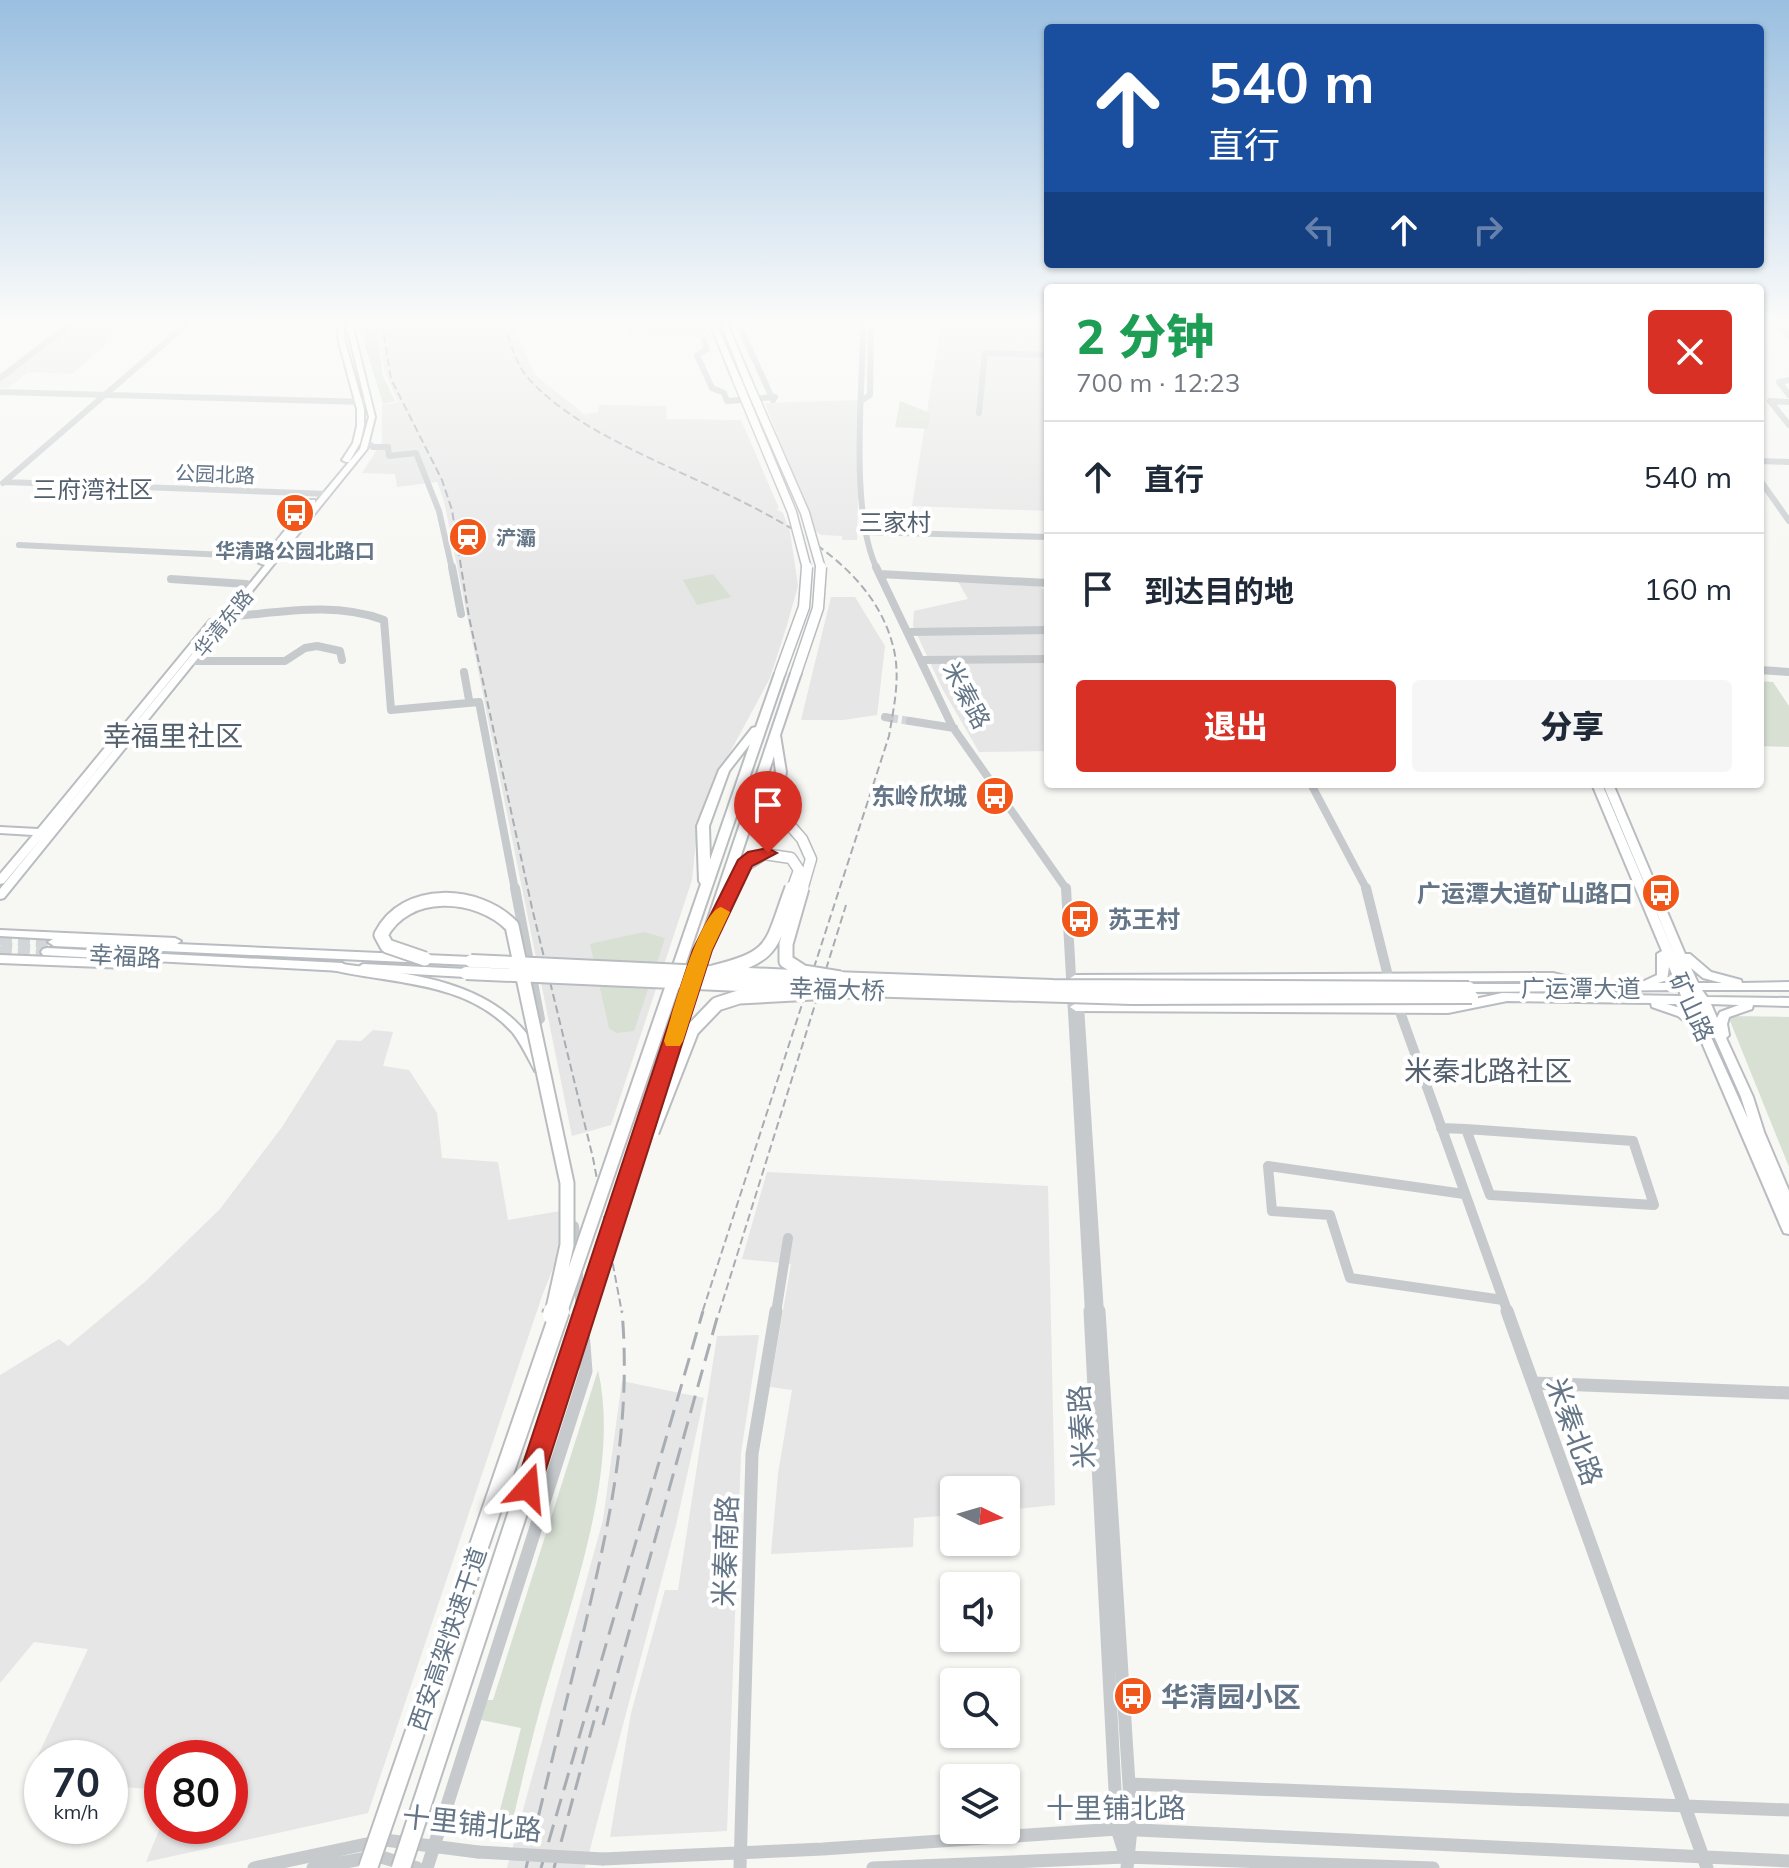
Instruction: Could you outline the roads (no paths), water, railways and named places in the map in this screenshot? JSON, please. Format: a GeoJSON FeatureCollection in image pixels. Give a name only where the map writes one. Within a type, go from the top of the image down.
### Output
{"type":"FeatureCollection","features":[{"type":"Feature","properties":{"kind":"highway","name":"西安高架快速干道"},"geometry":{"type":"LineString","coordinates":[[368,1868],[806,596],[807,563],[798,531],[753,410]]}},
{"type":"Feature","properties":{"kind":"highway","name":"西安高架快速干道"},"geometry":{"type":"LineString","coordinates":[[401,1868],[819,603],[821,571],[814,541],[755,410]]}},
{"type":"Feature","properties":{"kind":"highway"},"geometry":{"type":"LineString","coordinates":[[705,886],[703,826],[724,770],[765,718]]}},
{"type":"Feature","properties":{"kind":"highway"},"geometry":{"type":"LineString","coordinates":[[775,734],[781,772],[774,807],[802,839],[811,859],[786,944],[786,961],[803,972],[840,978]]}},
{"type":"Feature","properties":{"kind":"highway"},"geometry":{"type":"LineString","coordinates":[[703,950],[742,868],[754,855],[787,856],[796,862],[799,870],[771,945],[753,962],[713,972]]}},
{"type":"Feature","properties":{"kind":"highway"},"geometry":{"type":"LineString","coordinates":[[425,959],[391,948],[382,939],[386,923],[409,906],[432,900],[492,907],[507,917],[516,935],[567,1183],[567,1245],[533,1393]]}},
{"type":"Feature","properties":{"kind":"highway"},"geometry":{"type":"LineString","coordinates":[[336,967],[435,986],[476,1000],[516,1028],[549,1086]]}},
{"type":"Feature","properties":{"kind":"highway"},"geometry":{"type":"LineString","coordinates":[[615,1224],[687,1042],[703,1015],[724,1000],[739,997],[869,990]]}},
{"type":"Feature","properties":{"kind":"main road","name":"华清东路"},"geometry":{"type":"LineString","coordinates":[[0,881],[268,557],[324,494],[352,453],[361,432],[364,410]]}},
{"type":"Feature","properties":{"kind":"main road","name":"华清东路"},"geometry":{"type":"LineString","coordinates":[[0,896],[366,442],[372,424],[368,410]]}},
{"type":"Feature","properties":{"kind":"main road","name":"矿山路"},"geometry":{"type":"LineString","coordinates":[[1599,788],[1660,938],[1727,1051],[1789,1207]]}},
{"type":"Feature","properties":{"kind":"main road","name":"矿山路"},"geometry":{"type":"LineString","coordinates":[[1610,788],[1677,943],[1709,1042],[1789,1229]]}},
{"type":"Feature","properties":{"kind":"main road"},"geometry":{"type":"LineString","coordinates":[[0,830],[53,833]]}},
{"type":"Feature","properties":{"kind":"main road"},"geometry":{"type":"LineString","coordinates":[[0,933],[182,942],[328,955]]}},
{"type":"Feature","properties":{"kind":"main road"},"geometry":{"type":"LineString","coordinates":[[1615,988],[1652,983],[1663,977],[1665,966],[1660,938]]}},
{"type":"Feature","properties":{"kind":"main road"},"geometry":{"type":"LineString","coordinates":[[1677,943],[1690,963],[1707,975],[1765,987]]}},
{"type":"Feature","properties":{"kind":"main road","name":"幸福路"},"geometry":{"type":"LineString","coordinates":[[50,947],[201,959]]}},
{"type":"Feature","properties":{"kind":"main road","name":"幸福大桥"},"geometry":{"type":"LineString","coordinates":[[201,959],[328,955],[1115,987],[1471,992]]}},
{"type":"Feature","properties":{"kind":"main road"},"geometry":{"type":"LineString","coordinates":[[0,959],[201,959]]}},
{"type":"Feature","properties":{"kind":"main road","name":"幸福大桥"},"geometry":{"type":"LineString","coordinates":[[201,959],[869,990],[1132,998],[1471,992]]}},
{"type":"Feature","properties":{"kind":"main road"},"geometry":{"type":"LineString","coordinates":[[1075,979],[1553,977],[1593,987]]}},
{"type":"Feature","properties":{"kind":"main road","name":"广运潭大道"},"geometry":{"type":"LineString","coordinates":[[1471,992],[1507,997],[1631,1000],[1789,986]]}},
{"type":"Feature","properties":{"kind":"main road","name":"广运潭大道"},"geometry":{"type":"LineString","coordinates":[[1471,992],[1593,987],[1783,1002]]}},
{"type":"Feature","properties":{"kind":"main road"},"geometry":{"type":"LineString","coordinates":[[1077,1003],[1448,1009],[1507,997]]}},
{"type":"Feature","properties":{"kind":"main road"},"geometry":{"type":"LineString","coordinates":[[1631,1000],[1682,1013],[1709,1042]]}},
{"type":"Feature","properties":{"kind":"main road"},"geometry":{"type":"LineString","coordinates":[[1727,1051],[1721,1024],[1724,1015],[1735,1009],[1783,1002]]}},
{"type":"Feature","properties":{"kind":"street"},"geometry":{"type":"LineString","coordinates":[[2,484],[87,410]]}},
{"type":"Feature","properties":{"kind":"street","name":"米秦路"},"geometry":{"type":"LineString","coordinates":[[862,410],[868,551],[954,728],[1068,891],[1129,1784],[1124,1829]]}},
{"type":"Feature","properties":{"kind":"street"},"geometry":{"type":"LineString","coordinates":[[366,442],[373,447],[388,447],[389,456],[416,453],[445,526],[458,613],[461,614]]}},
{"type":"Feature","properties":{"kind":"street"},"geometry":{"type":"LineString","coordinates":[[1764,464],[1789,465]]}},
{"type":"Feature","properties":{"kind":"street","name":"公园北路"},"geometry":{"type":"LineString","coordinates":[[2,484],[324,494]]}},
{"type":"Feature","properties":{"kind":"street"},"geometry":{"type":"LineString","coordinates":[[1764,486],[1789,521]]}},
{"type":"Feature","properties":{"kind":"street"},"geometry":{"type":"LineString","coordinates":[[865,532],[1044,537]]}},
{"type":"Feature","properties":{"kind":"street"},"geometry":{"type":"LineString","coordinates":[[19,545],[268,557]]}},
{"type":"Feature","properties":{"kind":"street"},"geometry":{"type":"LineString","coordinates":[[880,574],[1044,583]]}},
{"type":"Feature","properties":{"kind":"street"},"geometry":{"type":"LineString","coordinates":[[171,579],[246,584]]}},
{"type":"Feature","properties":{"kind":"street"},"geometry":{"type":"LineString","coordinates":[[225,617],[340,609],[374,615],[384,620],[391,710],[469,700],[479,702],[540,1019]]}},
{"type":"Feature","properties":{"kind":"street"},"geometry":{"type":"LineString","coordinates":[[909,632],[1044,630]]}},
{"type":"Feature","properties":{"kind":"street"},"geometry":{"type":"LineString","coordinates":[[192,661],[285,661],[304,646],[319,644],[340,651],[342,660]]}},
{"type":"Feature","properties":{"kind":"street"},"geometry":{"type":"LineString","coordinates":[[922,660],[1044,659]]}},
{"type":"Feature","properties":{"kind":"street"},"geometry":{"type":"LineString","coordinates":[[464,672],[469,700]]}},
{"type":"Feature","properties":{"kind":"street"},"geometry":{"type":"LineString","coordinates":[[1764,673],[1789,674]]}},
{"type":"Feature","properties":{"kind":"street"},"geometry":{"type":"LineString","coordinates":[[910,721],[954,728]]}},
{"type":"Feature","properties":{"kind":"street"},"geometry":{"type":"LineString","coordinates":[[1313,788],[1371,897],[1389,980]]}},
{"type":"Feature","properties":{"kind":"street","name":"米秦路"},"geometry":{"type":"LineString","coordinates":[[1077,1003],[1127,1863]]}},
{"type":"Feature","properties":{"kind":"street","name":"米秦北路"},"geometry":{"type":"LineString","coordinates":[[1399,1009],[1706,1864]]}},
{"type":"Feature","properties":{"kind":"street"},"geometry":{"type":"LineString","coordinates":[[1441,1128],[1466,1129],[1633,1141],[1654,1205],[1490,1195],[1466,1129]]}},
{"type":"Feature","properties":{"kind":"street"},"geometry":{"type":"LineString","coordinates":[[1464,1194],[1268,1166],[1272,1211],[1330,1215],[1350,1278],[1503,1300]]}},
{"type":"Feature","properties":{"kind":"street"},"geometry":{"type":"LineString","coordinates":[[427,1868],[586,1371],[574,1226]]}},
{"type":"Feature","properties":{"kind":"street","name":"米秦南路"},"geometry":{"type":"LineString","coordinates":[[740,1860],[752,1454],[788,1238]]}},
{"type":"Feature","properties":{"kind":"street"},"geometry":{"type":"LineString","coordinates":[[1533,1383],[1789,1393]]}},
{"type":"Feature","properties":{"kind":"street"},"geometry":{"type":"LineString","coordinates":[[1129,1784],[1789,1810]]}},
{"type":"Feature","properties":{"kind":"street","name":"十里铺北路"},"geometry":{"type":"LineString","coordinates":[[254,1868],[385,1840],[478,1852],[603,1859],[740,1860],[1124,1829],[1706,1864],[1789,1861]]}},
{"type":"Feature","properties":{"kind":"street","name":"十里铺北路"},"geometry":{"type":"LineString","coordinates":[[313,1868],[378,1856],[417,1868]]}},
{"type":"Feature","properties":{"kind":"street","name":"十里铺北路"},"geometry":{"type":"LineString","coordinates":[[873,1868],[1127,1863],[1433,1868]]}},
{"type":"Feature","properties":{"kind":"tunnel"},"geometry":{"type":"LineString","coordinates":[[890,718],[910,721]]}},
{"type":"Feature","properties":{"kind":"tunnel"},"geometry":{"type":"LineString","coordinates":[[0,939],[54,942]]}},
{"type":"Feature","properties":{"kind":"tunnel"},"geometry":{"type":"LineString","coordinates":[[0,948],[47,952]]}},
{"type":"Feature","properties":{"kind":"railway"},"geometry":{"type":"LineString","coordinates":[[407,410],[442,480],[452,510],[469,617],[532,908],[593,1158],[622,1313]]}},
{"type":"Feature","properties":{"kind":"railway"},"geometry":{"type":"LineString","coordinates":[[565,410],[618,442],[785,525],[833,558],[870,597],[895,657],[896,691],[889,736],[702,1313]]}},
{"type":"Feature","properties":{"kind":"railway"},"geometry":{"type":"LineString","coordinates":[[719,1313],[846,905]]}},
{"type":"Feature","properties":{"kind":"railway"},"geometry":{"type":"LineString","coordinates":[[526,1868],[591,1600],[615,1478],[624,1396],[622,1311]]}},
{"type":"Feature","properties":{"kind":"railway"},"geometry":{"type":"LineString","coordinates":[[541,1868],[703,1311]]}},
{"type":"Feature","properties":{"kind":"railway"},"geometry":{"type":"LineString","coordinates":[[603,1725],[719,1311]]}},
{"type":"Feature","properties":{"kind":"railway"},"geometry":{"type":"LineString","coordinates":[[554,1868],[598,1706]]}},
{"type":"Feature","properties":{"kind":"place","name":"华清路公园北路口"},"geometry":{"type":"Point","coordinates":[295,513]}},
{"type":"Feature","properties":{"kind":"place","name":"浐灞"},"geometry":{"type":"Point","coordinates":[468,537]}},
{"type":"Feature","properties":{"kind":"place","name":"东岭欣城"},"geometry":{"type":"Point","coordinates":[995,796]}},
{"type":"Feature","properties":{"kind":"place","name":"广运潭大道矿山路口"},"geometry":{"type":"Point","coordinates":[1661,893]}},
{"type":"Feature","properties":{"kind":"place","name":"苏王村"},"geometry":{"type":"Point","coordinates":[1080,919]}},
{"type":"Feature","properties":{"kind":"place","name":"华清园小区"},"geometry":{"type":"Point","coordinates":[1133,1696]}},
{"type":"Feature","properties":{"kind":"district","name":"三府湾社区"},"geometry":{"type":"Point","coordinates":[93,489]}},
{"type":"Feature","properties":{"kind":"district","name":"三家村"},"geometry":{"type":"Point","coordinates":[895,522]}},
{"type":"Feature","properties":{"kind":"district","name":"幸福里社区"},"geometry":{"type":"Point","coordinates":[173,735]}},
{"type":"Feature","properties":{"kind":"district","name":"米秦北路社区"},"geometry":{"type":"Point","coordinates":[1488,1070]}}]}
